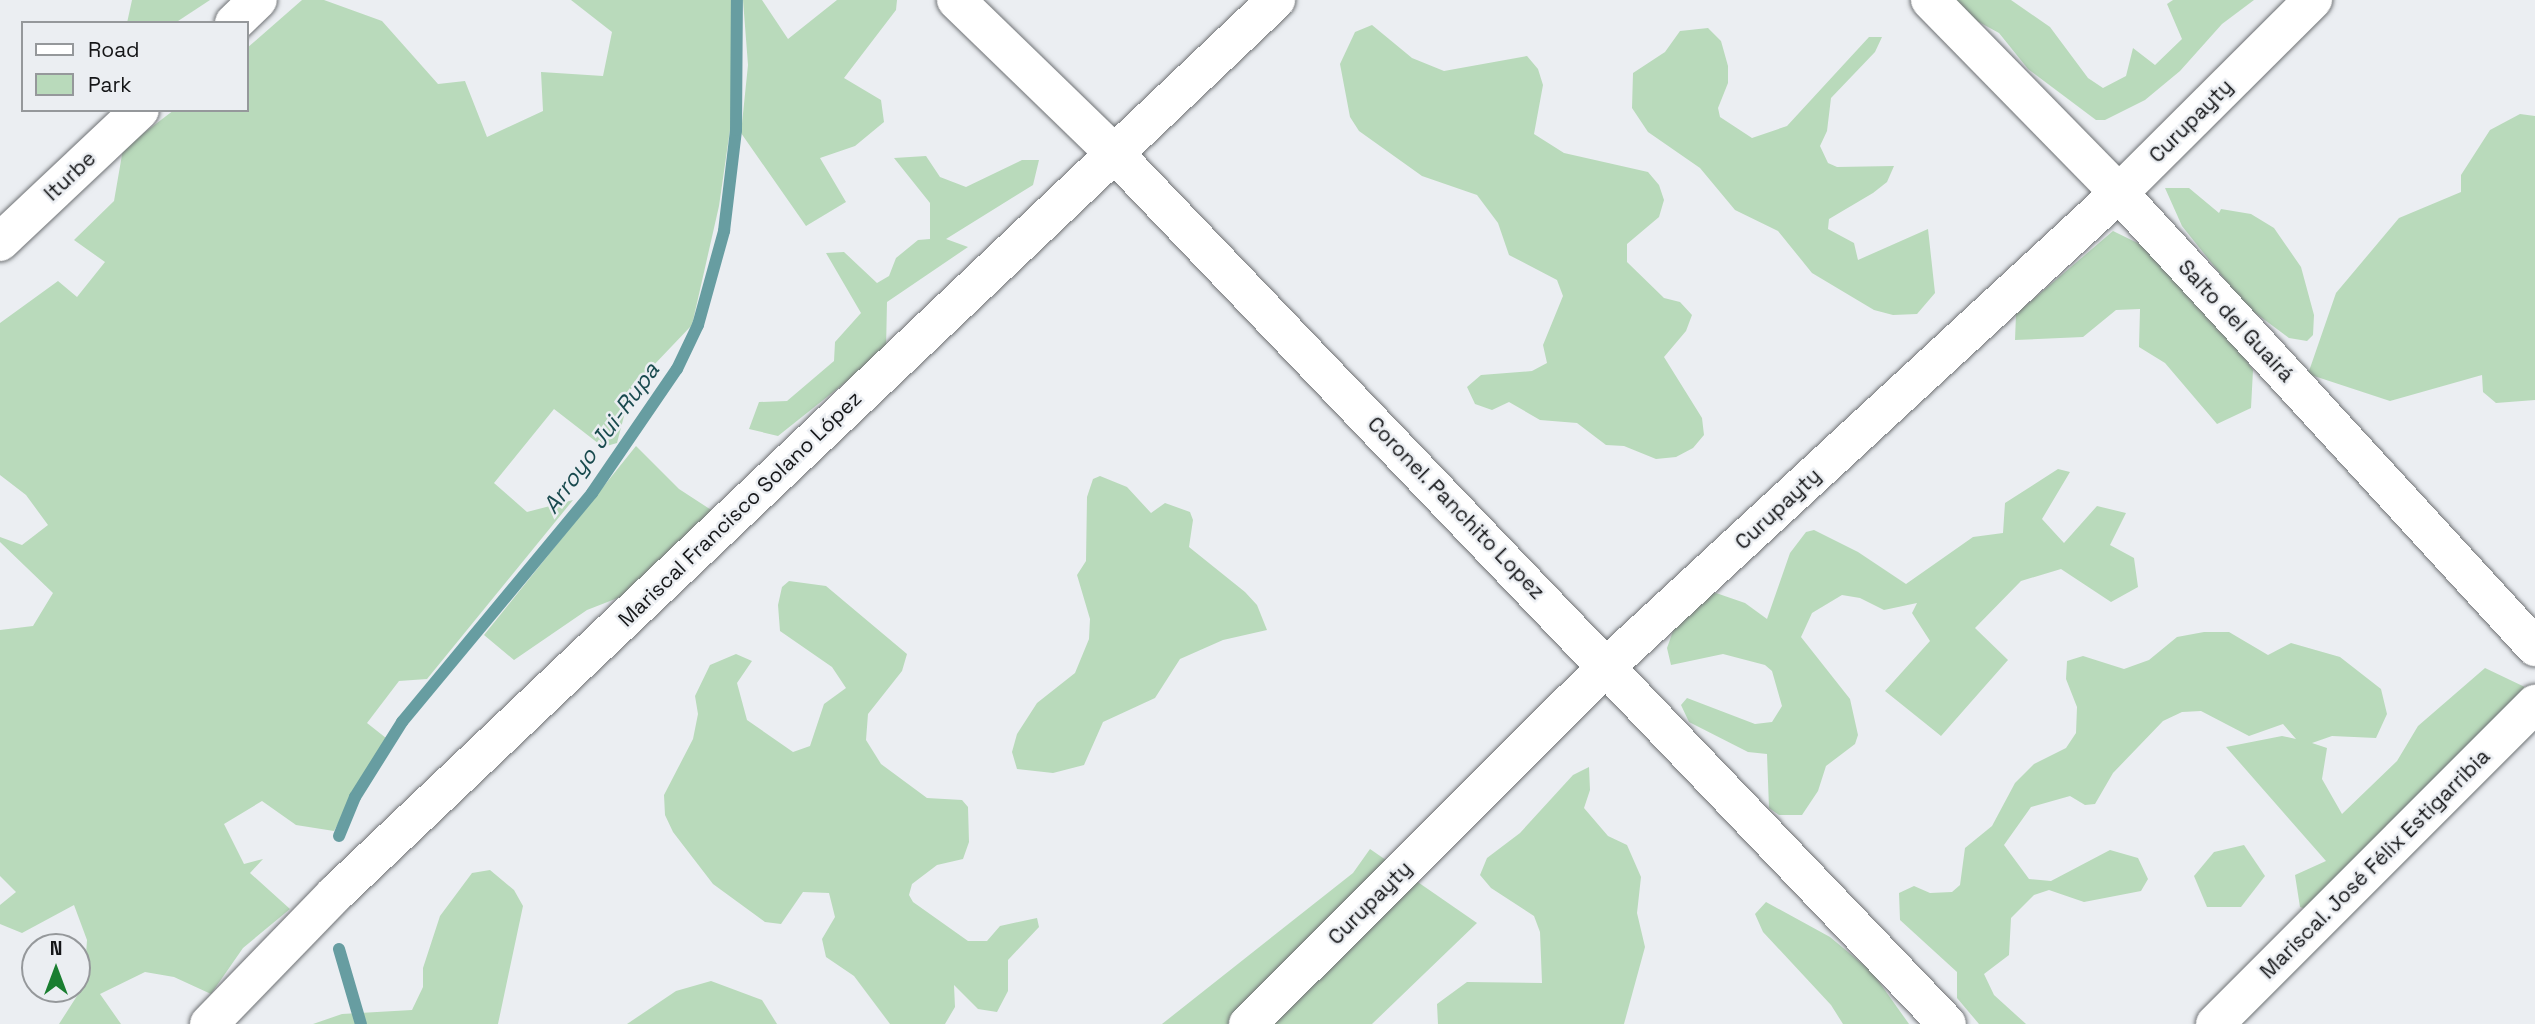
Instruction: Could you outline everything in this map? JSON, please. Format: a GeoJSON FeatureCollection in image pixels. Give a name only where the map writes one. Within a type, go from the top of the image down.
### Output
{"type":"FeatureCollection","features":[{"type":"Feature","properties":{"kind":"street"},"geometry":{"type":"LineString","coordinates":[[236,21],[258,0]]}},
{"type":"Feature","properties":{"kind":"street","name":"Coronel. Panchito Lopez"},"geometry":{"type":"LineString","coordinates":[[956,0],[1114,153],[1608,665],[1947,1024]]}},
{"type":"Feature","properties":{"kind":"street","name":"Mariscal Francisco Solano López"},"geometry":{"type":"LineString","coordinates":[[209,1024],[335,894],[1276,0]]}},
{"type":"Feature","properties":{"kind":"street","name":"Salto del Guairá"},"geometry":{"type":"LineString","coordinates":[[1930,0],[2119,193],[2535,647]]}},
{"type":"Feature","properties":{"kind":"street","name":"Curupayty"},"geometry":{"type":"LineString","coordinates":[[1248,1024],[1608,665],[2119,193],[2313,0]]}},
{"type":"Feature","properties":{"kind":"street","name":"Iturbe"},"geometry":{"type":"LineString","coordinates":[[0,242],[138,112]]}},
{"type":"Feature","properties":{"kind":"street","name":"Mariscal. José Félix Estigarribia"},"geometry":{"type":"LineString","coordinates":[[2216,1024],[2535,704]]}},
{"type":"Feature","properties":{"kind":"green space"},"geometry":{"type":"Polygon","coordinates":[[[132,0],[210,0],[178,21],[127,21],[132,0]]]}},
{"type":"Feature","properties":{"kind":"green space"},"geometry":{"type":"Polygon","coordinates":[[[302,0],[324,0],[382,21],[438,84],[465,81],[487,137],[543,111],[541,72],[603,76],[612,32],[571,0],[731,0],[732,116],[719,206],[692,325],[631,389],[617,443],[603,447],[554,409],[494,483],[527,512],[573,500],[427,679],[399,681],[367,723],[386,738],[334,831],[296,825],[262,801],[224,824],[244,864],[263,859],[250,873],[290,909],[243,948],[211,994],[174,977],[145,972],[100,994],[121,1024],[59,1024],[72,1003],[91,1003],[91,933],[84,933],[74,905],[22,933],[0,924],[0,905],[16,892],[0,876],[0,630],[33,626],[53,593],[0,542],[0,537],[22,545],[48,525],[26,495],[0,475],[0,323],[58,281],[77,297],[105,262],[74,240],[114,201],[123,149],[171,112],[248,112],[248,47],[302,0]]]}},
{"type":"Feature","properties":{"kind":"green space"},"geometry":{"type":"Polygon","coordinates":[[[743,0],[762,0],[788,39],[837,0],[897,0],[896,10],[844,78],[881,100],[884,122],[855,146],[820,158],[846,202],[806,226],[741,133],[748,65],[743,0]]]}},
{"type":"Feature","properties":{"kind":"green space"},"geometry":{"type":"Polygon","coordinates":[[[1951,0],[2011,0],[2050,27],[2088,78],[2103,88],[2126,76],[2133,48],[2155,65],[2182,39],[2167,4],[2173,0],[2254,0],[2222,24],[2180,71],[2145,100],[2105,120],[2096,120],[2028,69],[1999,33],[1955,9],[1951,0]]]}},
{"type":"Feature","properties":{"kind":"green space"},"geometry":{"type":"Polygon","coordinates":[[[1372,25],[1412,58],[1444,71],[1527,56],[1538,69],[1543,85],[1534,134],[1564,153],[1648,172],[1659,185],[1664,200],[1659,217],[1627,244],[1627,262],[1664,298],[1680,302],[1692,315],[1686,331],[1664,357],[1702,418],[1704,435],[1693,448],[1676,457],[1656,459],[1624,446],[1606,445],[1577,423],[1540,420],[1509,402],[1492,410],[1475,404],[1467,387],[1481,375],[1532,371],[1547,363],[1543,345],[1563,296],[1557,280],[1509,255],[1498,223],[1477,195],[1422,176],[1359,131],[1350,117],[1340,64],[1355,32],[1372,25]]]}},
{"type":"Feature","properties":{"kind":"green space"},"geometry":{"type":"Polygon","coordinates":[[[1708,28],[1721,41],[1728,66],[1728,83],[1718,108],[1720,117],[1752,138],[1787,126],[1869,37],[1882,37],[1875,52],[1831,98],[1827,131],[1820,146],[1828,163],[1837,167],[1894,166],[1887,182],[1829,219],[1828,229],[1854,243],[1858,260],[1928,229],[1935,293],[1917,314],[1893,315],[1874,310],[1812,273],[1778,231],[1735,210],[1700,168],[1648,132],[1632,108],[1633,73],[1665,52],[1680,31],[1708,28]]]}},
{"type":"Feature","properties":{"kind":"green space"},"geometry":{"type":"Polygon","coordinates":[[[2520,114],[2535,116],[2535,400],[2496,403],[2483,392],[2482,375],[2390,401],[2308,374],[2336,293],[2399,218],[2461,192],[2461,175],[2490,130],[2520,114]]]}},
{"type":"Feature","properties":{"kind":"green space"},"geometry":{"type":"Polygon","coordinates":[[[926,156],[940,177],[966,187],[1022,160],[1039,160],[1033,185],[946,239],[968,247],[887,302],[886,350],[778,436],[749,429],[759,402],[787,401],[834,361],[835,342],[861,313],[826,253],[844,252],[877,283],[889,276],[896,258],[918,240],[930,239],[930,203],[894,158],[926,156]]]}},
{"type":"Feature","properties":{"kind":"green space"},"geometry":{"type":"Polygon","coordinates":[[[2165,188],[2189,188],[2219,213],[2221,209],[2251,214],[2274,228],[2301,267],[2314,315],[2313,335],[2307,341],[2289,338],[2246,306],[2182,226],[2165,188]]]}},
{"type":"Feature","properties":{"kind":"green space"},"geometry":{"type":"Polygon","coordinates":[[[2113,231],[2156,252],[2223,327],[2253,370],[2251,408],[2217,424],[2165,363],[2139,347],[2140,309],[2116,310],[2083,337],[2015,340],[2016,314],[2113,231]]]}},
{"type":"Feature","properties":{"kind":"green space"},"geometry":{"type":"Polygon","coordinates":[[[636,446],[679,489],[722,517],[651,585],[587,610],[514,660],[484,635],[636,446]]]}},
{"type":"Feature","properties":{"kind":"green space"},"geometry":{"type":"Polygon","coordinates":[[[2058,469],[2070,472],[2042,519],[2064,543],[2097,506],[2126,513],[2110,545],[2134,558],[2138,587],[2111,602],[2061,569],[2021,581],[1975,628],[2008,660],[1941,736],[1885,691],[1930,641],[1912,613],[1917,603],[1884,610],[1860,598],[1842,595],[1812,613],[1801,637],[1850,699],[1858,735],[1855,744],[1826,766],[1818,791],[1802,815],[1779,815],[1769,808],[1767,754],[1748,752],[1689,722],[1681,705],[1687,698],[1755,724],[1772,722],[1782,706],[1772,671],[1765,665],[1723,654],[1671,665],[1667,648],[1679,614],[1700,596],[1716,593],[1745,603],[1767,619],[1790,553],[1806,532],[1814,530],[1858,552],[1906,584],[1973,537],[2003,533],[2005,503],[2058,469]]]}},
{"type":"Feature","properties":{"kind":"green space"},"geometry":{"type":"Polygon","coordinates":[[[1100,476],[1127,487],[1151,513],[1165,503],[1190,512],[1193,520],[1189,547],[1245,592],[1257,605],[1267,630],[1223,640],[1180,659],[1155,698],[1103,722],[1084,765],[1053,773],[1017,769],[1012,752],[1017,734],[1037,703],[1075,673],[1089,639],[1090,619],[1077,575],[1086,561],[1087,497],[1093,479],[1100,476]]]}},
{"type":"Feature","properties":{"kind":"green space"},"geometry":{"type":"Polygon","coordinates":[[[789,581],[826,586],[907,654],[902,671],[868,714],[866,740],[881,764],[927,798],[962,800],[968,807],[969,842],[963,859],[937,865],[912,884],[909,895],[913,902],[968,941],[987,941],[1000,926],[1037,918],[1039,927],[1008,960],[1008,991],[997,1012],[978,1009],[954,985],[955,1007],[945,1024],[890,1024],[854,976],[826,957],[822,939],[835,917],[829,893],[803,892],[781,924],[765,922],[713,884],[673,832],[665,815],[664,795],[693,739],[698,714],[695,696],[710,665],[736,654],[752,661],[737,683],[747,720],[793,752],[810,746],[824,704],[846,688],[832,667],[780,631],[778,605],[782,587],[789,581]]]}},
{"type":"Feature","properties":{"kind":"green space"},"geometry":{"type":"Polygon","coordinates":[[[2204,632],[2229,632],[2268,655],[2291,643],[2340,657],[2381,689],[2387,714],[2376,738],[2332,736],[2312,743],[2327,748],[2322,779],[2342,814],[2397,761],[2418,726],[2485,668],[2529,689],[2315,912],[2300,907],[2295,875],[2326,861],[2226,747],[2282,736],[2296,739],[2283,724],[2249,736],[2201,711],[2182,712],[2163,721],[2113,773],[2095,804],[2085,805],[2070,796],[2031,807],[2004,845],[2029,879],[2051,881],[2110,850],[2138,858],[2148,879],[2141,891],[2084,902],[2049,890],[2034,895],[2011,918],[2009,955],[1984,974],[1994,995],[2026,1024],[1979,1024],[1957,998],[1957,972],[1900,920],[1899,893],[1914,886],[1930,893],[1952,892],[1960,885],[1965,848],[1992,826],[2015,783],[2034,764],[2066,748],[2076,733],[2077,707],[2066,679],[2067,661],[2083,656],[2124,669],[2149,660],[2177,637],[2204,632]]]}},
{"type":"Feature","properties":{"kind":"green space"},"geometry":{"type":"Polygon","coordinates":[[[1589,767],[1590,790],[1584,808],[1608,836],[1627,845],[1641,877],[1637,913],[1645,947],[1624,1024],[1438,1024],[1437,1004],[1467,982],[1542,983],[1540,932],[1534,916],[1491,888],[1480,875],[1487,858],[1520,833],[1573,775],[1589,767]]]}},
{"type":"Feature","properties":{"kind":"green space"},"geometry":{"type":"Polygon","coordinates":[[[2244,845],[2265,876],[2241,907],[2207,907],[2194,876],[2214,852],[2244,845]]]}},
{"type":"Feature","properties":{"kind":"green space"},"geometry":{"type":"Polygon","coordinates":[[[1370,849],[1477,923],[1372,1024],[1162,1024],[1353,873],[1370,849]]]}},
{"type":"Feature","properties":{"kind":"green space"},"geometry":{"type":"Polygon","coordinates":[[[490,870],[514,890],[523,906],[498,1024],[313,1024],[342,1014],[412,1010],[423,987],[423,968],[440,916],[472,873],[490,870]]]}},
{"type":"Feature","properties":{"kind":"green space"},"geometry":{"type":"Polygon","coordinates":[[[1766,902],[1830,937],[1872,972],[1909,1024],[1843,1024],[1831,1005],[1763,932],[1755,914],[1766,902]]]}},
{"type":"Feature","properties":{"kind":"green space"},"geometry":{"type":"Polygon","coordinates":[[[711,981],[762,1000],[777,1024],[627,1024],[676,991],[711,981]]]}},
{"type":"Feature","properties":{"kind":"waterway","name":"Arroyo Jui-Rupa"},"geometry":{"type":"LineString","coordinates":[[339,836],[355,797],[402,722],[592,493],[677,369],[698,325],[724,231],[736,130],[737,0]]}},
{"type":"Feature","properties":{"kind":"waterway","name":"Arroyo Jui-Rupa"},"geometry":{"type":"LineString","coordinates":[[339,949],[361,1024]]}}]}
